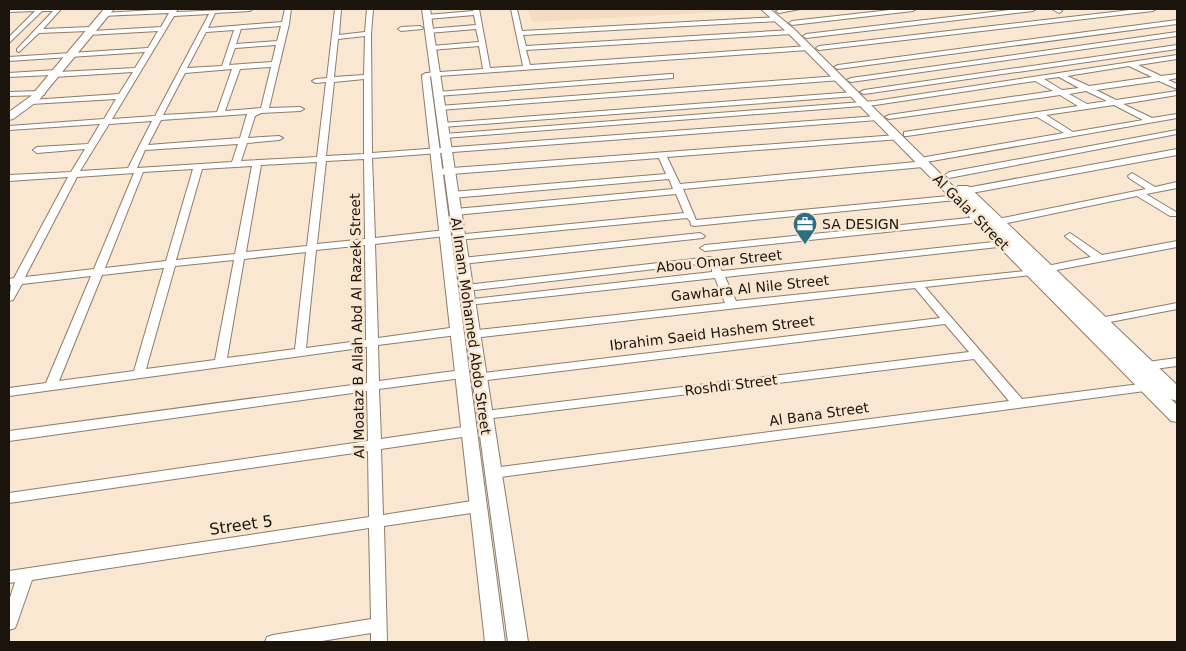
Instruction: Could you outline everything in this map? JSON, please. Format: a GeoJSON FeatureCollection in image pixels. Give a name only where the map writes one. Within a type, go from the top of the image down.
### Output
{"type":"FeatureCollection","features":[{"type":"Feature","properties":{"kind":"main road"},"geometry":{"type":"LineString","coordinates":[[9,117],[31,102],[41,92],[69,55],[106,12]]}},
{"type":"Feature","properties":{"kind":"main road","name":"Al Gala' Street"},"geometry":{"type":"LineString","coordinates":[[780,17],[811,44],[925,161],[961,194],[996,220],[1100,320],[1146,366],[1175,406]]}},
{"type":"Feature","properties":{"kind":"main road","name":"Al Gala' Street"},"geometry":{"type":"LineString","coordinates":[[925,161],[949,175],[979,220],[1148,387],[1175,406]]}},
{"type":"Feature","properties":{"kind":"street"},"geometry":{"type":"LineString","coordinates":[[9,41],[41,9]]}},
{"type":"Feature","properties":{"kind":"street"},"geometry":{"type":"LineString","coordinates":[[9,10],[57,9]]}},
{"type":"Feature","properties":{"kind":"street"},"geometry":{"type":"LineString","coordinates":[[19,50],[57,9]]}},
{"type":"Feature","properties":{"kind":"street"},"geometry":{"type":"LineString","coordinates":[[106,12],[250,9]]}},
{"type":"Feature","properties":{"kind":"street"},"geometry":{"type":"LineString","coordinates":[[263,111],[286,24],[288,9]]}},
{"type":"Feature","properties":{"kind":"street"},"geometry":{"type":"LineString","coordinates":[[300,353],[338,9]]}},
{"type":"Feature","properties":{"kind":"street","name":"Al Moataz B Allah Abd Al Razek Street"},"geometry":{"type":"LineString","coordinates":[[370,9],[368,34],[368,157],[378,642]]}},
{"type":"Feature","properties":{"kind":"street"},"geometry":{"type":"LineString","coordinates":[[514,9],[527,68]]}},
{"type":"Feature","properties":{"kind":"street"},"geometry":{"type":"LineString","coordinates":[[780,17],[797,9]]}},
{"type":"Feature","properties":{"kind":"street"},"geometry":{"type":"LineString","coordinates":[[523,48],[780,17],[863,9]]}},
{"type":"Feature","properties":{"kind":"street"},"geometry":{"type":"LineString","coordinates":[[519,30],[913,9]]}},
{"type":"Feature","properties":{"kind":"street"},"geometry":{"type":"LineString","coordinates":[[811,44],[1033,9]]}},
{"type":"Feature","properties":{"kind":"street"},"geometry":{"type":"LineString","coordinates":[[430,74],[527,68],[1024,25],[1153,9]]}},
{"type":"Feature","properties":{"kind":"street"},"geometry":{"type":"LineString","coordinates":[[9,298],[13,281],[74,174],[173,11]]}},
{"type":"Feature","properties":{"kind":"street"},"geometry":{"type":"LineString","coordinates":[[51,386],[98,272],[143,148],[213,11]]}},
{"type":"Feature","properties":{"kind":"street"},"geometry":{"type":"LineString","coordinates":[[401,29],[424,19],[477,11],[487,70]]}},
{"type":"Feature","properties":{"kind":"street"},"geometry":{"type":"LineString","coordinates":[[1041,35],[1177,16]]}},
{"type":"Feature","properties":{"kind":"street"},"geometry":{"type":"LineString","coordinates":[[424,19],[480,27]]}},
{"type":"Feature","properties":{"kind":"street","name":"Al Imam Mohamed Abdo Street"},"geometry":{"type":"LineString","coordinates":[[424,19],[431,48],[430,74],[438,101],[443,130],[441,152]]}},
{"type":"Feature","properties":{"kind":"street","name":"Al Imam Mohamed Abdo Street"},"geometry":{"type":"LineString","coordinates":[[424,19],[452,235],[457,331],[494,642]]}},
{"type":"Feature","properties":{"kind":"street"},"geometry":{"type":"LineString","coordinates":[[842,75],[1050,39],[1177,22]]}},
{"type":"Feature","properties":{"kind":"street"},"geometry":{"type":"LineString","coordinates":[[203,30],[286,24]]}},
{"type":"Feature","properties":{"kind":"street"},"geometry":{"type":"LineString","coordinates":[[1024,25],[1050,39]]}},
{"type":"Feature","properties":{"kind":"street"},"geometry":{"type":"LineString","coordinates":[[225,67],[238,27]]}},
{"type":"Feature","properties":{"kind":"street"},"geometry":{"type":"LineString","coordinates":[[36,31],[162,29]]}},
{"type":"Feature","properties":{"kind":"street"},"geometry":{"type":"LineString","coordinates":[[334,36],[368,34]]}},
{"type":"Feature","properties":{"kind":"street"},"geometry":{"type":"LineString","coordinates":[[438,101],[842,75],[1177,34]]}},
{"type":"Feature","properties":{"kind":"street"},"geometry":{"type":"LineString","coordinates":[[232,46],[281,43]]}},
{"type":"Feature","properties":{"kind":"street"},"geometry":{"type":"LineString","coordinates":[[431,48],[483,44]]}},
{"type":"Feature","properties":{"kind":"street"},"geometry":{"type":"LineString","coordinates":[[443,130],[864,98],[1177,47]]}},
{"type":"Feature","properties":{"kind":"street"},"geometry":{"type":"LineString","coordinates":[[9,59],[150,50]]}},
{"type":"Feature","properties":{"kind":"street"},"geometry":{"type":"LineString","coordinates":[[443,130],[864,98],[1060,75],[1177,57]]}},
{"type":"Feature","properties":{"kind":"street"},"geometry":{"type":"LineString","coordinates":[[182,70],[276,64]]}},
{"type":"Feature","properties":{"kind":"street"},"geometry":{"type":"LineString","coordinates":[[1130,64],[1177,86]]}},
{"type":"Feature","properties":{"kind":"street"},"geometry":{"type":"LineString","coordinates":[[220,114],[236,66]]}},
{"type":"Feature","properties":{"kind":"street"},"geometry":{"type":"LineString","coordinates":[[9,75],[137,70]]}},
{"type":"Feature","properties":{"kind":"street"},"geometry":{"type":"LineString","coordinates":[[1060,75],[1151,121],[1174,135]]}},
{"type":"Feature","properties":{"kind":"street"},"geometry":{"type":"LineString","coordinates":[[438,101],[670,76]]}},
{"type":"Feature","properties":{"kind":"street"},"geometry":{"type":"LineString","coordinates":[[10,180],[135,170],[441,152],[884,118],[1177,76]]}},
{"type":"Feature","properties":{"kind":"street"},"geometry":{"type":"LineString","coordinates":[[316,81],[368,77]]}},
{"type":"Feature","properties":{"kind":"street"},"geometry":{"type":"LineString","coordinates":[[1036,78],[1086,108]]}},
{"type":"Feature","properties":{"kind":"street"},"geometry":{"type":"LineString","coordinates":[[9,94],[41,92]]}},
{"type":"Feature","properties":{"kind":"street"},"geometry":{"type":"LineString","coordinates":[[443,172],[902,136],[1177,93]]}},
{"type":"Feature","properties":{"kind":"street"},"geometry":{"type":"LineString","coordinates":[[31,102],[121,96]]}},
{"type":"Feature","properties":{"kind":"street"},"geometry":{"type":"LineString","coordinates":[[9,110],[22,109]]}},
{"type":"Feature","properties":{"kind":"street"},"geometry":{"type":"LineString","coordinates":[[9,128],[300,109]]}},
{"type":"Feature","properties":{"kind":"street"},"geometry":{"type":"LineString","coordinates":[[236,164],[251,115],[263,111]]}},
{"type":"Feature","properties":{"kind":"street"},"geometry":{"type":"LineString","coordinates":[[1040,115],[1072,134]]}},
{"type":"Feature","properties":{"kind":"street"},"geometry":{"type":"LineString","coordinates":[[455,212],[925,161],[1177,116]]}},
{"type":"Feature","properties":{"kind":"street"},"geometry":{"type":"LineString","coordinates":[[949,175],[1174,135]]}},
{"type":"Feature","properties":{"kind":"street"},"geometry":{"type":"LineString","coordinates":[[143,148],[280,138]]}},
{"type":"Feature","properties":{"kind":"street"},"geometry":{"type":"LineString","coordinates":[[37,150],[91,146]]}},
{"type":"Feature","properties":{"kind":"street"},"geometry":{"type":"LineString","coordinates":[[13,281],[370,241],[692,219],[961,194],[1177,152]]}},
{"type":"Feature","properties":{"kind":"street"},"geometry":{"type":"LineString","coordinates":[[662,155],[732,305]]}},
{"type":"Feature","properties":{"kind":"street"},"geometry":{"type":"LineString","coordinates":[[220,363],[257,163]]}},
{"type":"Feature","properties":{"kind":"street"},"geometry":{"type":"LineString","coordinates":[[138,374],[198,166]]}},
{"type":"Feature","properties":{"kind":"street","name":"Al Imam Mohamed Abdo Street"},"geometry":{"type":"LineString","coordinates":[[443,172],[452,195],[455,212],[452,235],[462,261],[518,642]]}},
{"type":"Feature","properties":{"kind":"street"},"geometry":{"type":"LineString","coordinates":[[452,195],[672,176]]}},
{"type":"Feature","properties":{"kind":"street"},"geometry":{"type":"LineString","coordinates":[[1132,176],[1154,190]]}},
{"type":"Feature","properties":{"kind":"street"},"geometry":{"type":"LineString","coordinates":[[706,248],[979,220],[996,220],[1177,185]]}},
{"type":"Feature","properties":{"kind":"street"},"geometry":{"type":"LineString","coordinates":[[1138,193],[1173,214]]}},
{"type":"Feature","properties":{"kind":"street"},"geometry":{"type":"LineString","coordinates":[[462,261],[700,236]]}},
{"type":"Feature","properties":{"kind":"street"},"geometry":{"type":"LineString","coordinates":[[1070,236],[1100,259]]}},
{"type":"Feature","properties":{"kind":"street","name":"Abou Omar Street"},"geometry":{"type":"LineString","coordinates":[[467,295],[718,275],[1003,244]]}},
{"type":"Feature","properties":{"kind":"street"},"geometry":{"type":"LineString","coordinates":[[1046,269],[1177,244]]}},
{"type":"Feature","properties":{"kind":"street"},"geometry":{"type":"LineString","coordinates":[[467,295],[711,260]]}},
{"type":"Feature","properties":{"kind":"street","name":"Gawhara Al Nile Street"},"geometry":{"type":"LineString","coordinates":[[473,334],[1031,272]]}},
{"type":"Feature","properties":{"kind":"street"},"geometry":{"type":"LineString","coordinates":[[918,285],[1018,403]]}},
{"type":"Feature","properties":{"kind":"street"},"geometry":{"type":"LineString","coordinates":[[1100,320],[1177,306]]}},
{"type":"Feature","properties":{"kind":"street","name":"Ibrahim Saeid Hashem Street"},"geometry":{"type":"LineString","coordinates":[[479,377],[948,320]]}},
{"type":"Feature","properties":{"kind":"street"},"geometry":{"type":"LineString","coordinates":[[9,392],[457,331]]}},
{"type":"Feature","properties":{"kind":"street","name":"Roshdi Street"},"geometry":{"type":"LineString","coordinates":[[485,415],[978,355]]}},
{"type":"Feature","properties":{"kind":"street"},"geometry":{"type":"LineString","coordinates":[[1146,366],[1177,362]]}},
{"type":"Feature","properties":{"kind":"street"},"geometry":{"type":"LineString","coordinates":[[9,436],[462,374]]}},
{"type":"Feature","properties":{"kind":"street","name":"Al Bana Street"},"geometry":{"type":"LineString","coordinates":[[493,473],[1148,387]]}},
{"type":"Feature","properties":{"kind":"street"},"geometry":{"type":"LineString","coordinates":[[9,498],[469,430]]}},
{"type":"Feature","properties":{"kind":"street"},"geometry":{"type":"LineString","coordinates":[[471,450],[489,447]]}},
{"type":"Feature","properties":{"kind":"street","name":"Street 5"},"geometry":{"type":"LineString","coordinates":[[9,576],[478,506]]}},
{"type":"Feature","properties":{"kind":"street"},"geometry":{"type":"LineString","coordinates":[[9,623],[26,574]]}},
{"type":"Feature","properties":{"kind":"street"},"geometry":{"type":"LineString","coordinates":[[273,642],[378,625]]}},
{"type":"Feature","properties":{"kind":"shaded area"},"geometry":{"type":"Polygon","coordinates":[[[528,9],[758,9],[760,10],[532,22],[528,9]]]}},
{"type":"Feature","properties":{"kind":"place","name":"SA DESIGN"},"geometry":{"type":"Point","coordinates":[805,245]}}]}
